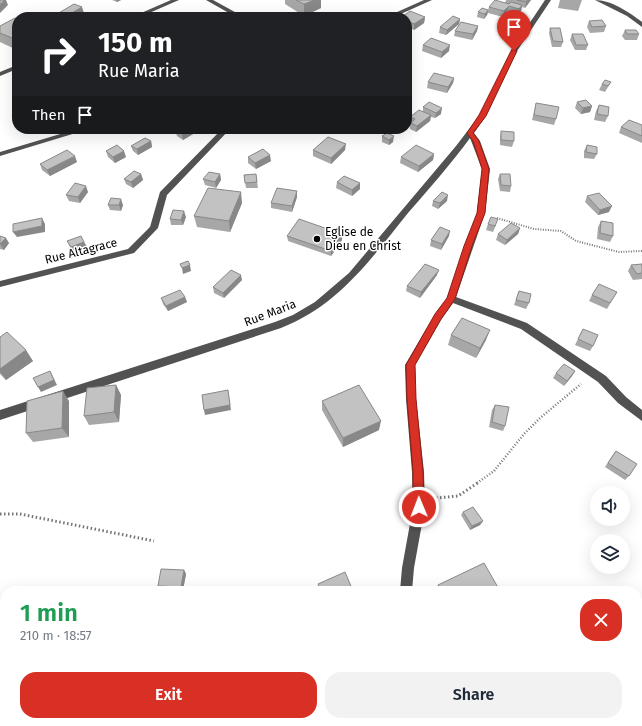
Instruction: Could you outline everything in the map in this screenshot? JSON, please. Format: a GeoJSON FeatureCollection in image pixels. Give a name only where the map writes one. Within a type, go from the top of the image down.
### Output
{"type":"FeatureCollection","features":[{"type":"Feature","properties":{"kind":"street"},"geometry":{"type":"LineString","coordinates":[[148,12],[176,0]]}},
{"type":"Feature","properties":{"kind":"street"},"geometry":{"type":"LineString","coordinates":[[209,0],[232,12]]}},
{"type":"Feature","properties":{"kind":"street"},"geometry":{"type":"LineString","coordinates":[[401,12],[429,0]]}},
{"type":"Feature","properties":{"kind":"street","name":"Rue Maria"},"geometry":{"type":"LineString","coordinates":[[0,415],[278,326],[296,318],[318,305],[352,275],[459,148],[482,116],[514,51],[548,0]]}},
{"type":"Feature","properties":{"kind":"street"},"geometry":{"type":"LineString","coordinates":[[598,0],[629,14],[642,25]]}},
{"type":"Feature","properties":{"kind":"street"},"geometry":{"type":"LineString","coordinates":[[0,74],[12,69]]}},
{"type":"Feature","properties":{"kind":"street"},"geometry":{"type":"LineString","coordinates":[[407,586],[419,499],[410,365],[438,317],[451,299],[468,246],[481,213],[486,169],[476,141],[470,133]]}},
{"type":"Feature","properties":{"kind":"street"},"geometry":{"type":"LineString","coordinates":[[0,154],[68,134]]}},
{"type":"Feature","properties":{"kind":"street","name":"Rue Altagrace"},"geometry":{"type":"LineString","coordinates":[[0,284],[131,251],[154,228],[163,194],[221,134]]}},
{"type":"Feature","properties":{"kind":"street"},"geometry":{"type":"LineString","coordinates":[[451,299],[524,326],[602,379],[622,400],[642,416]]}},
{"type":"Feature","properties":{"kind":"path"},"geometry":{"type":"LineString","coordinates":[[481,213],[534,229],[561,231],[576,241],[619,252],[642,251]]}},
{"type":"Feature","properties":{"kind":"path"},"geometry":{"type":"LineString","coordinates":[[419,499],[458,496],[494,471],[524,434],[540,418],[594,374]]}},
{"type":"Feature","properties":{"kind":"path"},"geometry":{"type":"LineString","coordinates":[[0,514],[20,514],[154,541]]}},
{"type":"Feature","properties":{"kind":"building"},"geometry":{"type":"Polygon","coordinates":[[[296,0],[315,0],[304,4],[296,0]]]}},
{"type":"Feature","properties":{"kind":"building"},"geometry":{"type":"Polygon","coordinates":[[[495,0],[509,4],[511,2],[522,5],[519,9],[509,6],[504,11],[489,7],[495,0]]]}},
{"type":"Feature","properties":{"kind":"building"},"geometry":{"type":"Polygon","coordinates":[[[517,0],[528,0],[526,2],[517,0]]]}},
{"type":"Feature","properties":{"kind":"building"},"geometry":{"type":"Polygon","coordinates":[[[74,4],[82,7],[74,12],[60,12],[74,4]]]}},
{"type":"Feature","properties":{"kind":"building"},"geometry":{"type":"Polygon","coordinates":[[[482,8],[488,10],[485,14],[478,12],[482,8]]]}},
{"type":"Feature","properties":{"kind":"building"},"geometry":{"type":"Polygon","coordinates":[[[410,11],[425,17],[414,24],[412,23],[412,12],[409,12],[410,11]]]}},
{"type":"Feature","properties":{"kind":"building"},"geometry":{"type":"Polygon","coordinates":[[[453,16],[460,19],[447,30],[440,27],[453,16]]]}},
{"type":"Feature","properties":{"kind":"building"},"geometry":{"type":"Polygon","coordinates":[[[12,20],[12,38],[0,33],[0,26],[12,20]]]}},
{"type":"Feature","properties":{"kind":"building"},"geometry":{"type":"Polygon","coordinates":[[[602,20],[606,26],[592,27],[589,21],[602,20]]]}},
{"type":"Feature","properties":{"kind":"building"},"geometry":{"type":"Polygon","coordinates":[[[461,22],[478,26],[473,34],[455,31],[461,22]]]}},
{"type":"Feature","properties":{"kind":"building"},"geometry":{"type":"Polygon","coordinates":[[[550,28],[560,28],[563,42],[553,41],[550,28]]]}},
{"type":"Feature","properties":{"kind":"building"},"geometry":{"type":"Polygon","coordinates":[[[625,30],[636,30],[639,34],[627,34],[625,30]]]}},
{"type":"Feature","properties":{"kind":"building"},"geometry":{"type":"Polygon","coordinates":[[[572,34],[583,34],[588,45],[576,45],[572,34]]]}},
{"type":"Feature","properties":{"kind":"building"},"geometry":{"type":"Polygon","coordinates":[[[431,38],[450,45],[442,52],[423,45],[431,38]]]}},
{"type":"Feature","properties":{"kind":"building"},"geometry":{"type":"Polygon","coordinates":[[[434,73],[454,78],[448,87],[428,82],[434,73]]]}},
{"type":"Feature","properties":{"kind":"building"},"geometry":{"type":"Polygon","coordinates":[[[605,80],[611,82],[608,86],[602,84],[605,80]]]}},
{"type":"Feature","properties":{"kind":"building"},"geometry":{"type":"Polygon","coordinates":[[[586,100],[592,106],[583,108],[577,102],[586,100]]]}},
{"type":"Feature","properties":{"kind":"building"},"geometry":{"type":"Polygon","coordinates":[[[429,102],[442,108],[436,113],[423,107],[429,102]]]}},
{"type":"Feature","properties":{"kind":"building"},"geometry":{"type":"Polygon","coordinates":[[[536,103],[559,107],[556,119],[534,115],[536,103]]]}},
{"type":"Feature","properties":{"kind":"building"},"geometry":{"type":"Polygon","coordinates":[[[599,105],[609,107],[608,116],[597,114],[599,105]]]}},
{"type":"Feature","properties":{"kind":"building"},"geometry":{"type":"Polygon","coordinates":[[[419,110],[431,115],[417,126],[412,124],[415,119],[412,118],[412,115],[419,110]]]}},
{"type":"Feature","properties":{"kind":"building"},"geometry":{"type":"Polygon","coordinates":[[[629,120],[642,125],[642,136],[621,127],[629,120]]]}},
{"type":"Feature","properties":{"kind":"building"},"geometry":{"type":"Polygon","coordinates":[[[501,131],[514,132],[514,141],[501,140],[501,131]]]}},
{"type":"Feature","properties":{"kind":"building"},"geometry":{"type":"Polygon","coordinates":[[[389,134],[394,136],[389,140],[382,136],[389,134]]]}},
{"type":"Feature","properties":{"kind":"building"},"geometry":{"type":"Polygon","coordinates":[[[328,137],[346,144],[331,158],[313,150],[328,137]]]}},
{"type":"Feature","properties":{"kind":"building"},"geometry":{"type":"Polygon","coordinates":[[[145,138],[151,141],[137,149],[131,146],[145,138]]]}},
{"type":"Feature","properties":{"kind":"building"},"geometry":{"type":"Polygon","coordinates":[[[117,145],[124,151],[113,157],[106,151],[117,145]]]}},
{"type":"Feature","properties":{"kind":"building"},"geometry":{"type":"Polygon","coordinates":[[[416,145],[434,154],[419,166],[401,157],[416,145]]]}},
{"type":"Feature","properties":{"kind":"building"},"geometry":{"type":"Polygon","coordinates":[[[587,145],[597,147],[597,154],[586,152],[587,145]]]}},
{"type":"Feature","properties":{"kind":"building"},"geometry":{"type":"Polygon","coordinates":[[[263,149],[270,155],[255,163],[248,157],[263,149]]]}},
{"type":"Feature","properties":{"kind":"building"},"geometry":{"type":"Polygon","coordinates":[[[67,150],[75,156],[47,170],[40,164],[67,150]]]}},
{"type":"Feature","properties":{"kind":"building"},"geometry":{"type":"Polygon","coordinates":[[[134,171],[141,174],[131,182],[124,179],[134,171]]]}},
{"type":"Feature","properties":{"kind":"building"},"geometry":{"type":"Polygon","coordinates":[[[209,172],[220,174],[215,182],[203,179],[209,172]]]}},
{"type":"Feature","properties":{"kind":"building"},"geometry":{"type":"Polygon","coordinates":[[[256,174],[257,182],[245,183],[244,175],[256,174]]]}},
{"type":"Feature","properties":{"kind":"building"},"geometry":{"type":"Polygon","coordinates":[[[500,174],[510,174],[511,186],[501,185],[500,174]]]}},
{"type":"Feature","properties":{"kind":"building"},"geometry":{"type":"Polygon","coordinates":[[[344,176],[360,183],[352,190],[337,182],[344,176]]]}},
{"type":"Feature","properties":{"kind":"building"},"geometry":{"type":"Polygon","coordinates":[[[75,183],[86,186],[78,197],[66,195],[75,183]]]}},
{"type":"Feature","properties":{"kind":"building"},"geometry":{"type":"Polygon","coordinates":[[[208,188],[241,192],[229,221],[194,216],[208,188]]]}},
{"type":"Feature","properties":{"kind":"building"},"geometry":{"type":"Polygon","coordinates":[[[277,188],[297,191],[292,206],[271,203],[277,188]]]}},
{"type":"Feature","properties":{"kind":"building"},"geometry":{"type":"Polygon","coordinates":[[[442,192],[448,195],[440,203],[433,201],[442,192]]]}},
{"type":"Feature","properties":{"kind":"building"},"geometry":{"type":"Polygon","coordinates":[[[599,193],[612,206],[600,210],[587,196],[599,193]]]}},
{"type":"Feature","properties":{"kind":"building"},"geometry":{"type":"Polygon","coordinates":[[[111,198],[121,199],[119,205],[108,205],[111,198]]]}},
{"type":"Feature","properties":{"kind":"building"},"geometry":{"type":"Polygon","coordinates":[[[173,210],[184,211],[181,220],[170,219],[173,210]]]}},
{"type":"Feature","properties":{"kind":"building"},"geometry":{"type":"Polygon","coordinates":[[[491,217],[498,219],[495,226],[488,224],[491,217]]]}},
{"type":"Feature","properties":{"kind":"building"},"geometry":{"type":"Polygon","coordinates":[[[42,218],[42,226],[13,232],[13,224],[42,218]]]}},
{"type":"Feature","properties":{"kind":"building"},"geometry":{"type":"Polygon","coordinates":[[[299,219],[342,234],[331,251],[287,236],[299,219]]]}},
{"type":"Feature","properties":{"kind":"building"},"geometry":{"type":"Polygon","coordinates":[[[601,221],[613,223],[613,236],[600,233],[601,221]]]}},
{"type":"Feature","properties":{"kind":"building"},"geometry":{"type":"Polygon","coordinates":[[[511,223],[520,228],[507,240],[498,234],[511,223]]]}},
{"type":"Feature","properties":{"kind":"building"},"geometry":{"type":"Polygon","coordinates":[[[440,227],[450,231],[442,244],[431,240],[440,227]]]}},
{"type":"Feature","properties":{"kind":"building"},"geometry":{"type":"Polygon","coordinates":[[[0,236],[6,238],[0,244],[0,236]]]}},
{"type":"Feature","properties":{"kind":"building"},"geometry":{"type":"Polygon","coordinates":[[[81,236],[84,242],[71,247],[67,241],[81,236]]]}},
{"type":"Feature","properties":{"kind":"building"},"geometry":{"type":"Polygon","coordinates":[[[188,261],[190,265],[182,268],[180,264],[188,261]]]}},
{"type":"Feature","properties":{"kind":"building"},"geometry":{"type":"Polygon","coordinates":[[[425,264],[439,270],[421,292],[407,286],[425,264]]]}},
{"type":"Feature","properties":{"kind":"building"},"geometry":{"type":"Polygon","coordinates":[[[642,264],[642,273],[637,274],[631,265],[642,264]]]}},
{"type":"Feature","properties":{"kind":"building"},"geometry":{"type":"Polygon","coordinates":[[[231,270],[241,275],[223,293],[213,287],[231,270]]]}},
{"type":"Feature","properties":{"kind":"building"},"geometry":{"type":"Polygon","coordinates":[[[599,284],[617,292],[610,303],[592,295],[599,284]]]}},
{"type":"Feature","properties":{"kind":"building"},"geometry":{"type":"Polygon","coordinates":[[[180,290],[185,297],[166,306],[161,298],[180,290]]]}},
{"type":"Feature","properties":{"kind":"building"},"geometry":{"type":"Polygon","coordinates":[[[519,291],[531,294],[529,303],[516,300],[519,291]]]}},
{"type":"Feature","properties":{"kind":"building"},"geometry":{"type":"Polygon","coordinates":[[[462,318],[490,330],[480,348],[451,335],[462,318]]]}},
{"type":"Feature","properties":{"kind":"building"},"geometry":{"type":"Polygon","coordinates":[[[583,329],[598,335],[593,346],[578,339],[583,329]]]}},
{"type":"Feature","properties":{"kind":"building"},"geometry":{"type":"Polygon","coordinates":[[[7,332],[26,350],[0,369],[0,337],[7,332]]]}},
{"type":"Feature","properties":{"kind":"building"},"geometry":{"type":"Polygon","coordinates":[[[564,364],[575,371],[567,381],[556,373],[564,364]]]}},
{"type":"Feature","properties":{"kind":"building"},"geometry":{"type":"Polygon","coordinates":[[[50,371],[54,380],[38,387],[33,378],[50,371]]]}},
{"type":"Feature","properties":{"kind":"building"},"geometry":{"type":"Polygon","coordinates":[[[116,385],[114,412],[84,416],[87,388],[116,385]]]}},
{"type":"Feature","properties":{"kind":"building"},"geometry":{"type":"Polygon","coordinates":[[[359,385],[381,421],[343,438],[322,401],[359,385]]]}},
{"type":"Feature","properties":{"kind":"building"},"geometry":{"type":"Polygon","coordinates":[[[228,390],[230,405],[204,410],[202,395],[228,390]]]}},
{"type":"Feature","properties":{"kind":"building"},"geometry":{"type":"Polygon","coordinates":[[[63,391],[62,428],[26,433],[27,401],[63,391]]]}},
{"type":"Feature","properties":{"kind":"building"},"geometry":{"type":"Polygon","coordinates":[[[495,405],[509,407],[505,426],[492,422],[495,405]]]}},
{"type":"Feature","properties":{"kind":"building"},"geometry":{"type":"Polygon","coordinates":[[[616,451],[637,464],[629,476],[608,463],[616,451]]]}},
{"type":"Feature","properties":{"kind":"building"},"geometry":{"type":"Polygon","coordinates":[[[473,507],[483,521],[472,526],[463,512],[473,507]]]}},
{"type":"Feature","properties":{"kind":"building"},"geometry":{"type":"Polygon","coordinates":[[[484,563],[497,586],[438,586],[484,563]]]}},
{"type":"Feature","properties":{"kind":"building"},"geometry":{"type":"Polygon","coordinates":[[[161,569],[184,570],[181,586],[158,586],[161,569]]]}},
{"type":"Feature","properties":{"kind":"building"},"geometry":{"type":"Polygon","coordinates":[[[345,572],[351,586],[319,586],[318,584],[345,572]]]}},
{"type":"Feature","properties":{"kind":"place","name":"Eglise de Dieu en Christ"},"geometry":{"type":"Point","coordinates":[317,239]}},
{"type":"Feature","properties":{"kind":"route"},"geometry":{"type":"LineString","coordinates":[[419,507],[418,472],[411,399],[410,365],[438,317],[451,299],[468,246],[481,213],[486,169],[476,141],[470,133],[482,116],[514,51]]}}]}
